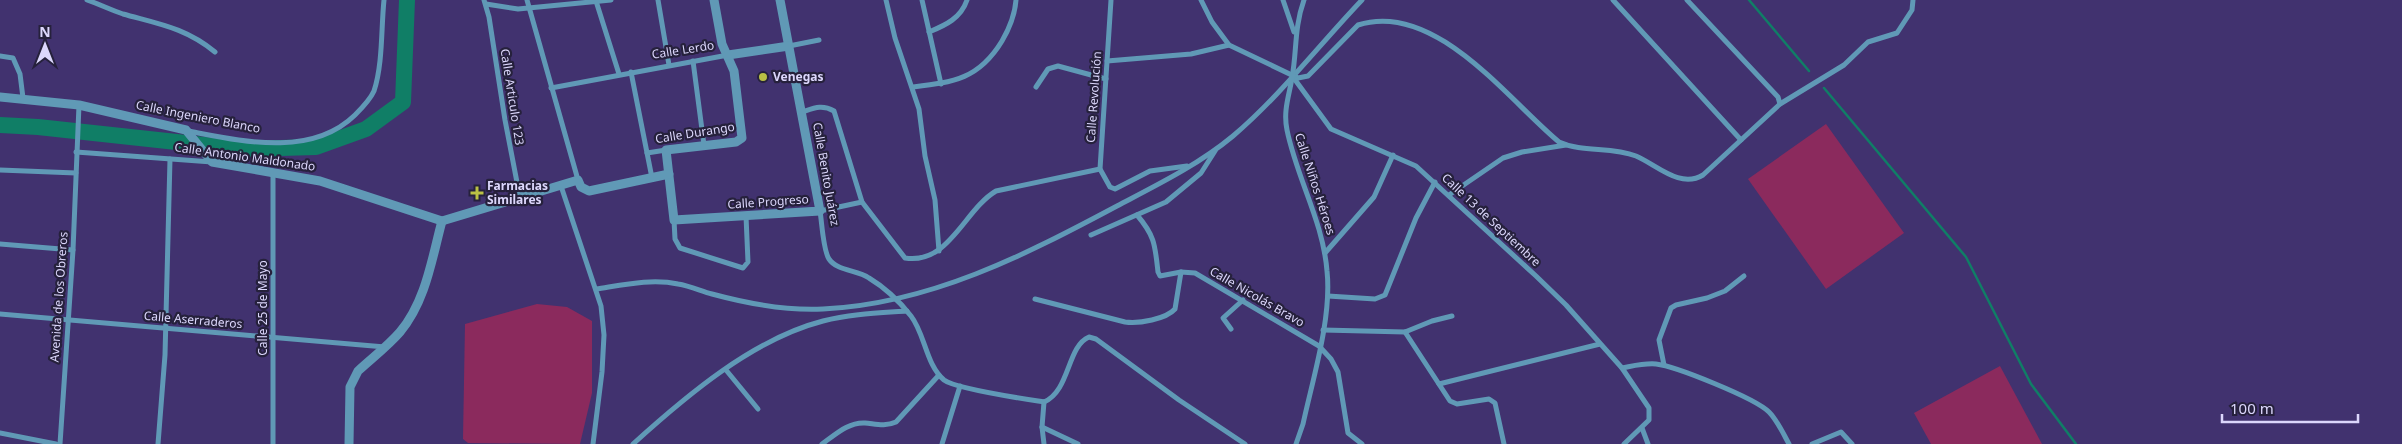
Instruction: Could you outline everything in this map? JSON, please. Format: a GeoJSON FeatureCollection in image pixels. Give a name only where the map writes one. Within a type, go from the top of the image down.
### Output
{"type":"FeatureCollection","features":[{"type":"Feature","properties":{"kind":"street"},"geometry":{"type":"LineString","coordinates":[[87,0],[123,14],[180,29],[200,40],[215,52]]}},
{"type":"Feature","properties":{"kind":"street","name":"Calle Ingeniero Blanco"},"geometry":{"type":"LineString","coordinates":[[0,97],[79,105],[245,142],[290,142],[332,131],[350,120],[364,106],[373,92],[379,58],[384,0]]}},
{"type":"Feature","properties":{"kind":"street"},"geometry":{"type":"LineString","coordinates":[[528,0],[551,88],[581,186],[589,191],[669,174]]}},
{"type":"Feature","properties":{"kind":"street"},"geometry":{"type":"LineString","coordinates":[[547,0],[548,7]]}},
{"type":"Feature","properties":{"kind":"street"},"geometry":{"type":"LineString","coordinates":[[485,2],[504,8],[530,9],[611,0]]}},
{"type":"Feature","properties":{"kind":"street"},"geometry":{"type":"LineString","coordinates":[[658,0],[669,65]]}},
{"type":"Feature","properties":{"kind":"street"},"geometry":{"type":"LineString","coordinates":[[714,0],[722,44],[728,55]]}},
{"type":"Feature","properties":{"kind":"street","name":"Calle Benito Juárez"},"geometry":{"type":"LineString","coordinates":[[780,0],[828,257],[835,266],[852,270],[868,277],[907,310]]}},
{"type":"Feature","properties":{"kind":"street"},"geometry":{"type":"LineString","coordinates":[[886,0],[895,38],[913,87],[935,200],[939,251]]}},
{"type":"Feature","properties":{"kind":"street"},"geometry":{"type":"LineString","coordinates":[[922,0],[941,84]]}},
{"type":"Feature","properties":{"kind":"street"},"geometry":{"type":"LineString","coordinates":[[929,32],[957,18],[967,0]]}},
{"type":"Feature","properties":{"kind":"street"},"geometry":{"type":"LineString","coordinates":[[913,87],[941,84],[956,80],[984,66],[995,53],[1005,36],[1016,0]]}},
{"type":"Feature","properties":{"kind":"street","name":"Calle Revolución"},"geometry":{"type":"LineString","coordinates":[[1100,169],[1110,0]]}},
{"type":"Feature","properties":{"kind":"street"},"geometry":{"type":"LineString","coordinates":[[1201,0],[1212,22],[1229,45],[1293,77],[1308,76],[1358,24],[1366,20],[1393,15]]}},
{"type":"Feature","properties":{"kind":"street"},"geometry":{"type":"LineString","coordinates":[[1283,0],[1295,35]]}},
{"type":"Feature","properties":{"kind":"street"},"geometry":{"type":"LineString","coordinates":[[1295,35],[1304,0]]}},
{"type":"Feature","properties":{"kind":"street"},"geometry":{"type":"LineString","coordinates":[[596,289],[646,282],[678,284],[736,300],[783,310],[826,309],[880,301],[929,290],[1014,259],[1189,166],[1217,149],[1293,77],[1362,0]]}},
{"type":"Feature","properties":{"kind":"street"},"geometry":{"type":"LineString","coordinates":[[1613,0],[1741,140]]}},
{"type":"Feature","properties":{"kind":"street"},"geometry":{"type":"LineString","coordinates":[[1687,0],[1778,97],[1780,104]]}},
{"type":"Feature","properties":{"kind":"street"},"geometry":{"type":"LineString","coordinates":[[1449,194],[1503,158],[1522,152],[1567,145],[1627,153],[1680,179],[1691,181],[1703,175],[1780,104],[1844,65],[1868,42],[1897,33],[1912,10],[1913,0]]}},
{"type":"Feature","properties":{"kind":"street"},"geometry":{"type":"LineString","coordinates":[[596,1],[618,74]]}},
{"type":"Feature","properties":{"kind":"street","name":"Calle Articulo 123"},"geometry":{"type":"LineString","coordinates":[[485,2],[520,198]]}},
{"type":"Feature","properties":{"kind":"street"},"geometry":{"type":"LineString","coordinates":[[1444,34],[1452,39]]}},
{"type":"Feature","properties":{"kind":"street","name":"Calle Niños Héroes"},"geometry":{"type":"LineString","coordinates":[[1295,35],[1293,77],[1286,105],[1287,129],[1318,221],[1326,253],[1328,296],[1323,330],[1303,424],[1296,444]]}},
{"type":"Feature","properties":{"kind":"street","name":"Calle Lerdo"},"geometry":{"type":"LineString","coordinates":[[551,88],[618,74],[819,40]]}},
{"type":"Feature","properties":{"kind":"street"},"geometry":{"type":"LineString","coordinates":[[1107,61],[1192,54],[1229,45]]}},
{"type":"Feature","properties":{"kind":"street"},"geometry":{"type":"LineString","coordinates":[[1471,52],[1553,137],[1567,145]]}},
{"type":"Feature","properties":{"kind":"street","name":"Calle Durango"},"geometry":{"type":"LineString","coordinates":[[647,153],[740,140],[743,135],[734,71],[728,55]]}},
{"type":"Feature","properties":{"kind":"street"},"geometry":{"type":"LineString","coordinates":[[0,56],[13,58],[20,74],[22,98]]}},
{"type":"Feature","properties":{"kind":"street"},"geometry":{"type":"LineString","coordinates":[[693,61],[704,145]]}},
{"type":"Feature","properties":{"kind":"street"},"geometry":{"type":"LineString","coordinates":[[1036,87],[1048,70],[1058,66],[1106,80]]}},
{"type":"Feature","properties":{"kind":"street"},"geometry":{"type":"LineString","coordinates":[[631,72],[652,178]]}},
{"type":"Feature","properties":{"kind":"street","name":"Calle 13 de Septiembre"},"geometry":{"type":"LineString","coordinates":[[1293,77],[1331,129],[1416,166],[1449,194],[1553,291],[1622,368],[1650,411],[1649,420],[1642,428]]}},
{"type":"Feature","properties":{"kind":"street","name":"Avenida de los Obreros"},"geometry":{"type":"LineString","coordinates":[[58,444],[73,250],[79,105]]}},
{"type":"Feature","properties":{"kind":"street"},"geometry":{"type":"LineString","coordinates":[[802,112],[820,106],[834,111],[862,202],[905,258],[919,259],[939,251],[981,202],[996,191],[1100,169],[1110,187],[1115,189],[1150,171],[1189,166]]}},
{"type":"Feature","properties":{"kind":"street"},"geometry":{"type":"LineString","coordinates":[[186,130],[212,162]]}},
{"type":"Feature","properties":{"kind":"street"},"geometry":{"type":"LineString","coordinates":[[1091,235],[1166,202],[1201,173],[1217,149]]}},
{"type":"Feature","properties":{"kind":"street"},"geometry":{"type":"LineString","coordinates":[[666,150],[676,244],[685,252],[739,267],[747,266],[746,216]]}},
{"type":"Feature","properties":{"kind":"street","name":"Calle Antonio Maldonado"},"geometry":{"type":"LineString","coordinates":[[76,152],[212,162],[273,172],[320,181],[442,221]]}},
{"type":"Feature","properties":{"kind":"street"},"geometry":{"type":"LineString","coordinates":[[1326,253],[1374,196],[1393,155]]}},
{"type":"Feature","properties":{"kind":"street"},"geometry":{"type":"LineString","coordinates":[[158,444],[166,328],[170,158]]}},
{"type":"Feature","properties":{"kind":"street"},"geometry":{"type":"LineString","coordinates":[[0,170],[76,173]]}},
{"type":"Feature","properties":{"kind":"street","name":"Calle 25 de Mayo"},"geometry":{"type":"LineString","coordinates":[[273,172],[273,444]]}},
{"type":"Feature","properties":{"kind":"street"},"geometry":{"type":"LineString","coordinates":[[349,444],[350,387],[353,378],[358,371],[400,332],[416,305],[430,266],[442,221],[578,180]]}},
{"type":"Feature","properties":{"kind":"street"},"geometry":{"type":"LineString","coordinates":[[1328,296],[1375,299],[1385,295],[1416,218],[1435,182]]}},
{"type":"Feature","properties":{"kind":"street"},"geometry":{"type":"LineString","coordinates":[[561,186],[601,306],[604,335],[598,416],[593,444]]}},
{"type":"Feature","properties":{"kind":"street","name":"Calle Progreso"},"geometry":{"type":"LineString","coordinates":[[674,220],[820,211],[862,202]]}},
{"type":"Feature","properties":{"kind":"street","name":"Calle Nicolás Bravo"},"geometry":{"type":"LineString","coordinates":[[1137,215],[1150,230],[1159,274],[1166,276],[1181,272],[1196,273],[1319,346],[1332,359],[1338,372],[1348,433],[1362,444]]}},
{"type":"Feature","properties":{"kind":"street"},"geometry":{"type":"LineString","coordinates":[[0,244],[73,250]]}},
{"type":"Feature","properties":{"kind":"street"},"geometry":{"type":"LineString","coordinates":[[1035,299],[1125,322],[1137,322],[1172,313],[1177,305],[1181,272]]}},
{"type":"Feature","properties":{"kind":"street"},"geometry":{"type":"LineString","coordinates":[[1664,365],[1659,340],[1671,308],[1726,291],[1744,276]]}},
{"type":"Feature","properties":{"kind":"street"},"geometry":{"type":"LineString","coordinates":[[1231,329],[1223,318],[1243,300]]}},
{"type":"Feature","properties":{"kind":"street"},"geometry":{"type":"LineString","coordinates":[[633,444],[686,398],[726,370],[760,349],[802,327],[825,320],[907,310],[914,320],[940,375],[945,380],[960,386],[1044,402],[1055,396],[1081,343],[1089,337],[1096,339],[1179,400],[1245,444]]}},
{"type":"Feature","properties":{"kind":"street","name":"Calle Aserraderos"},"geometry":{"type":"LineString","coordinates":[[0,314],[385,347]]}},
{"type":"Feature","properties":{"kind":"street"},"geometry":{"type":"LineString","coordinates":[[1323,330],[1405,332],[1432,320],[1452,316]]}},
{"type":"Feature","properties":{"kind":"street"},"geometry":{"type":"LineString","coordinates":[[1405,332],[1450,401],[1457,404],[1483,399],[1492,401],[1497,408],[1504,444]]}},
{"type":"Feature","properties":{"kind":"street"},"geometry":{"type":"LineString","coordinates":[[1439,384],[1600,344]]}},
{"type":"Feature","properties":{"kind":"street"},"geometry":{"type":"LineString","coordinates":[[1622,368],[1642,364],[1664,365],[1705,380],[1766,409],[1777,422],[1789,444]]}},
{"type":"Feature","properties":{"kind":"street"},"geometry":{"type":"LineString","coordinates":[[726,370],[758,409]]}},
{"type":"Feature","properties":{"kind":"street"},"geometry":{"type":"LineString","coordinates":[[822,444],[845,427],[853,424],[889,425],[904,416],[940,375]]}},
{"type":"Feature","properties":{"kind":"street"},"geometry":{"type":"LineString","coordinates":[[942,444],[960,386]]}},
{"type":"Feature","properties":{"kind":"street"},"geometry":{"type":"LineString","coordinates":[[1044,402],[1042,427],[1044,444]]}},
{"type":"Feature","properties":{"kind":"street"},"geometry":{"type":"LineString","coordinates":[[1042,427],[1078,444]]}},
{"type":"Feature","properties":{"kind":"street"},"geometry":{"type":"LineString","coordinates":[[1624,444],[1642,428],[1648,444]]}},
{"type":"Feature","properties":{"kind":"street"},"geometry":{"type":"LineString","coordinates":[[1812,444],[1841,432],[1852,444]]}},
{"type":"Feature","properties":{"kind":"street"},"geometry":{"type":"LineString","coordinates":[[0,433],[58,444]]}},
{"type":"Feature","properties":{"kind":"shaded area"},"geometry":{"type":"Polygon","coordinates":[[[1826,124],[1904,233],[1826,289],[1748,179],[1826,124]]]}},
{"type":"Feature","properties":{"kind":"shaded area"},"geometry":{"type":"Polygon","coordinates":[[[537,304],[567,307],[592,321],[592,393],[580,444],[468,443],[463,439],[465,324],[537,304]]]}},
{"type":"Feature","properties":{"kind":"shaded area"},"geometry":{"type":"Polygon","coordinates":[[[2000,366],[2042,444],[1931,444],[1914,413],[2000,366]]]}},
{"type":"Feature","properties":{"kind":"waterway"},"geometry":{"type":"LineString","coordinates":[[0,125],[38,127],[241,149],[316,147],[366,129],[403,102],[407,0]]}},
{"type":"Feature","properties":{"kind":"waterway"},"geometry":{"type":"LineString","coordinates":[[1749,0],[1809,71]]}},
{"type":"Feature","properties":{"kind":"waterway"},"geometry":{"type":"LineString","coordinates":[[1824,88],[1966,257],[2031,384],[2076,444]]}},
{"type":"Feature","properties":{"kind":"place","name":"Venegas"},"geometry":{"type":"Point","coordinates":[763,77]}},
{"type":"Feature","properties":{"kind":"place","name":"Farmacias Similares"},"geometry":{"type":"Point","coordinates":[477,193]}}]}
